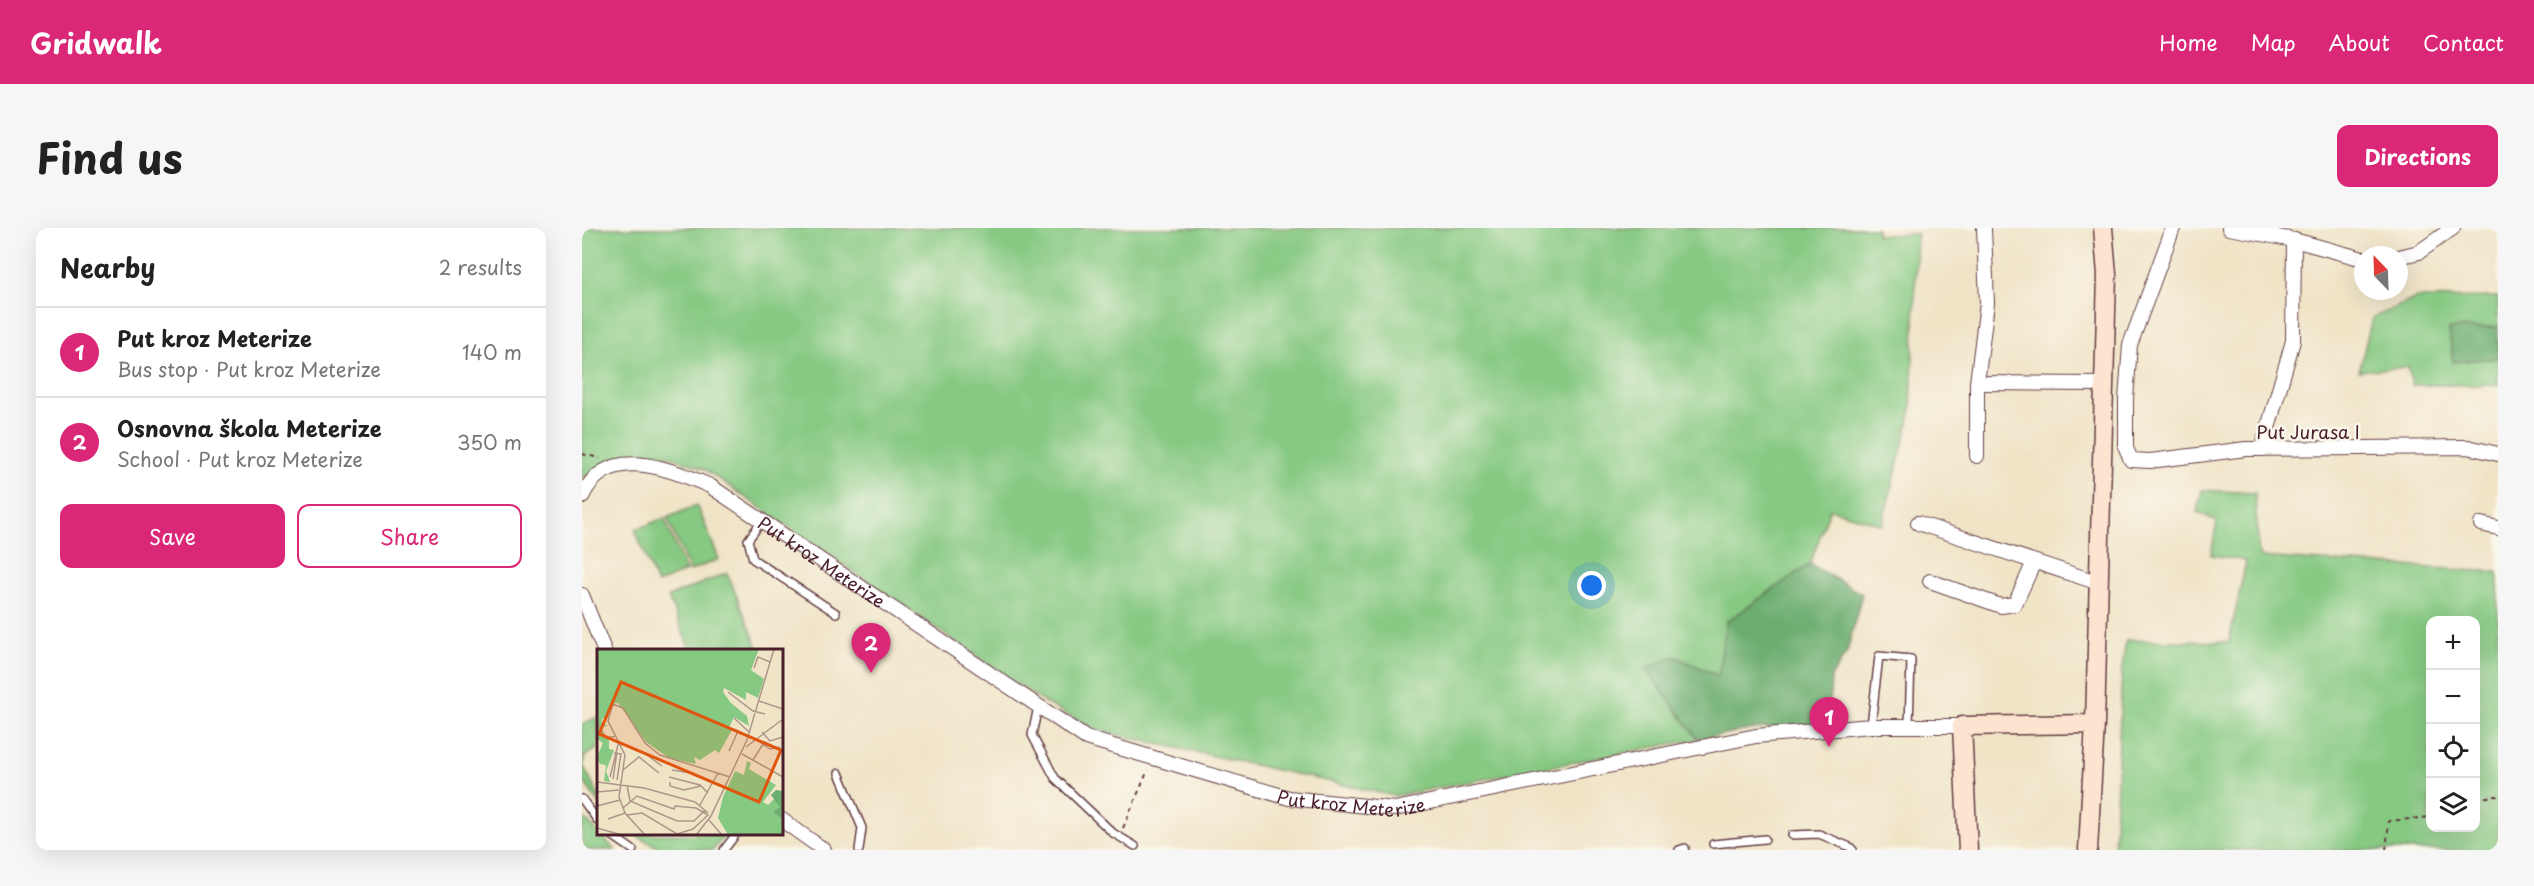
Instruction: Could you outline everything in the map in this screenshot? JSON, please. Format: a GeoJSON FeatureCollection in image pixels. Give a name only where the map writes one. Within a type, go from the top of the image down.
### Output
{"type":"FeatureCollection","features":[{"type":"Feature","properties":{"kind":"main road"},"geometry":{"type":"LineString","coordinates":[[2088,850],[2095,724],[2107,274],[2103,228]]}},
{"type":"Feature","properties":{"kind":"main road","name":"Put kroz Meterize"},"geometry":{"type":"LineString","coordinates":[[1962,726],[2095,724]]}},
{"type":"Feature","properties":{"kind":"main road"},"geometry":{"type":"LineString","coordinates":[[1962,726],[1968,850]]}},
{"type":"Feature","properties":{"kind":"street"},"geometry":{"type":"LineString","coordinates":[[1977,456],[1977,383],[1987,303],[1984,228]]}},
{"type":"Feature","properties":{"kind":"street","name":"Put Jurasa I"},"geometry":{"type":"LineString","coordinates":[[2174,228],[2130,345],[2126,399],[2126,448],[2131,460],[2150,461],[2262,449],[2468,447],[2498,454]]}},
{"type":"Feature","properties":{"kind":"street"},"geometry":{"type":"LineString","coordinates":[[2229,228],[2294,240],[2354,257]]}},
{"type":"Feature","properties":{"kind":"street"},"geometry":{"type":"LineString","coordinates":[[2408,255],[2419,252],[2453,228]]}},
{"type":"Feature","properties":{"kind":"street"},"geometry":{"type":"LineString","coordinates":[[2262,449],[2293,341],[2294,240]]}},
{"type":"Feature","properties":{"kind":"street"},"geometry":{"type":"LineString","coordinates":[[1977,383],[2104,384]]}},
{"type":"Feature","properties":{"kind":"street","name":"Put kroz Meterize"},"geometry":{"type":"LineString","coordinates":[[582,497],[589,481],[608,469],[626,463],[674,470],[710,486],[1086,738],[1288,798],[1395,809],[1756,736],[1870,726],[1962,726]]}},
{"type":"Feature","properties":{"kind":"street"},"geometry":{"type":"LineString","coordinates":[[1918,523],[2099,583]]}},
{"type":"Feature","properties":{"kind":"street"},"geometry":{"type":"LineString","coordinates":[[2481,524],[2498,528]]}},
{"type":"Feature","properties":{"kind":"street"},"geometry":{"type":"LineString","coordinates":[[1930,581],[2001,606],[2015,604],[2034,562]]}},
{"type":"Feature","properties":{"kind":"street"},"geometry":{"type":"LineString","coordinates":[[582,595],[603,649]]}},
{"type":"Feature","properties":{"kind":"street"},"geometry":{"type":"LineString","coordinates":[[783,821],[807,845],[824,850]]}},
{"type":"Feature","properties":{"kind":"lane"},"geometry":{"type":"LineString","coordinates":[[762,521],[748,540],[753,560],[837,613]]}},
{"type":"Feature","properties":{"kind":"lane"},"geometry":{"type":"LineString","coordinates":[[1870,726],[1878,656],[1911,659],[1909,726]]}},
{"type":"Feature","properties":{"kind":"lane"},"geometry":{"type":"LineString","coordinates":[[1038,707],[1032,735],[1055,778],[1119,837],[1135,846]]}},
{"type":"Feature","properties":{"kind":"lane"},"geometry":{"type":"LineString","coordinates":[[839,773],[862,828],[859,850]]}},
{"type":"Feature","properties":{"kind":"lane"},"geometry":{"type":"LineString","coordinates":[[582,799],[597,819]]}},
{"type":"Feature","properties":{"kind":"lane"},"geometry":{"type":"LineString","coordinates":[[1792,835],[1819,834],[1850,847],[1852,850]]}},
{"type":"Feature","properties":{"kind":"lane"},"geometry":{"type":"LineString","coordinates":[[611,835],[633,850]]}},
{"type":"Feature","properties":{"kind":"lane"},"geometry":{"type":"LineString","coordinates":[[724,850],[735,835]]}},
{"type":"Feature","properties":{"kind":"lane"},"geometry":{"type":"LineString","coordinates":[[1713,844],[1765,838]]}},
{"type":"Feature","properties":{"kind":"path"},"geometry":{"type":"LineString","coordinates":[[1119,837],[1154,758]]}},
{"type":"Feature","properties":{"kind":"path"},"geometry":{"type":"LineString","coordinates":[[2480,798],[2498,796]]}},
{"type":"Feature","properties":{"kind":"path"},"geometry":{"type":"LineString","coordinates":[[2386,850],[2389,821],[2426,817]]}},
{"type":"Feature","properties":{"kind":"green space"},"geometry":{"type":"Polygon","coordinates":[[[582,228],[1877,228],[1877,235],[1917,234],[1911,413],[1882,525],[1830,509],[1810,564],[1726,622],[1718,676],[1674,656],[1646,669],[1698,739],[1394,796],[1096,730],[1045,703],[704,469],[678,459],[646,453],[623,457],[591,472],[582,480],[582,228]]]}},
{"type":"Feature","properties":{"kind":"green space"},"geometry":{"type":"Polygon","coordinates":[[[2498,297],[2498,327],[2449,329],[2453,362],[2498,358],[2498,385],[2412,385],[2408,367],[2359,371],[2372,318],[2416,298],[2498,297]]]}},
{"type":"Feature","properties":{"kind":"green space"},"geometry":{"type":"Polygon","coordinates":[[[2498,327],[2498,358],[2453,362],[2449,329],[2498,327]]]}},
{"type":"Feature","properties":{"kind":"green space"},"geometry":{"type":"Polygon","coordinates":[[[2202,490],[2255,493],[2259,557],[2498,572],[2498,850],[2114,850],[2122,669],[2126,640],[2229,642],[2246,561],[2211,555],[2217,521],[2197,512],[2202,490]]]}},
{"type":"Feature","properties":{"kind":"green space"},"geometry":{"type":"Polygon","coordinates":[[[697,505],[719,559],[690,571],[667,518],[697,505]]]}},
{"type":"Feature","properties":{"kind":"green space"},"geometry":{"type":"Polygon","coordinates":[[[664,518],[686,571],[657,584],[635,530],[664,518]]]}},
{"type":"Feature","properties":{"kind":"green space"},"geometry":{"type":"Polygon","coordinates":[[[1810,564],[1862,594],[1847,652],[1831,677],[1829,723],[1754,729],[1698,739],[1646,669],[1674,656],[1718,676],[1726,622],[1810,564]]]}},
{"type":"Feature","properties":{"kind":"green space"},"geometry":{"type":"Polygon","coordinates":[[[727,573],[759,649],[690,649],[668,597],[727,573]]]}},
{"type":"Feature","properties":{"kind":"green space"},"geometry":{"type":"Polygon","coordinates":[[[597,717],[597,749],[585,756],[583,765],[597,792],[597,801],[582,779],[582,724],[597,717]]]}},
{"type":"Feature","properties":{"kind":"green space"},"geometry":{"type":"Polygon","coordinates":[[[582,816],[597,831],[597,835],[600,835],[615,850],[582,850],[582,816]]]}},
{"type":"Feature","properties":{"kind":"green space"},"geometry":{"type":"Polygon","coordinates":[[[635,835],[724,835],[713,850],[664,850],[635,835]]]}},
{"type":"Feature","properties":{"kind":"place","name":"Osnovna škola Meterize"},"geometry":{"type":"Point","coordinates":[871,673]}},
{"type":"Feature","properties":{"kind":"place","name":"Put kroz Meterize"},"geometry":{"type":"Point","coordinates":[1829,747]}}]}
